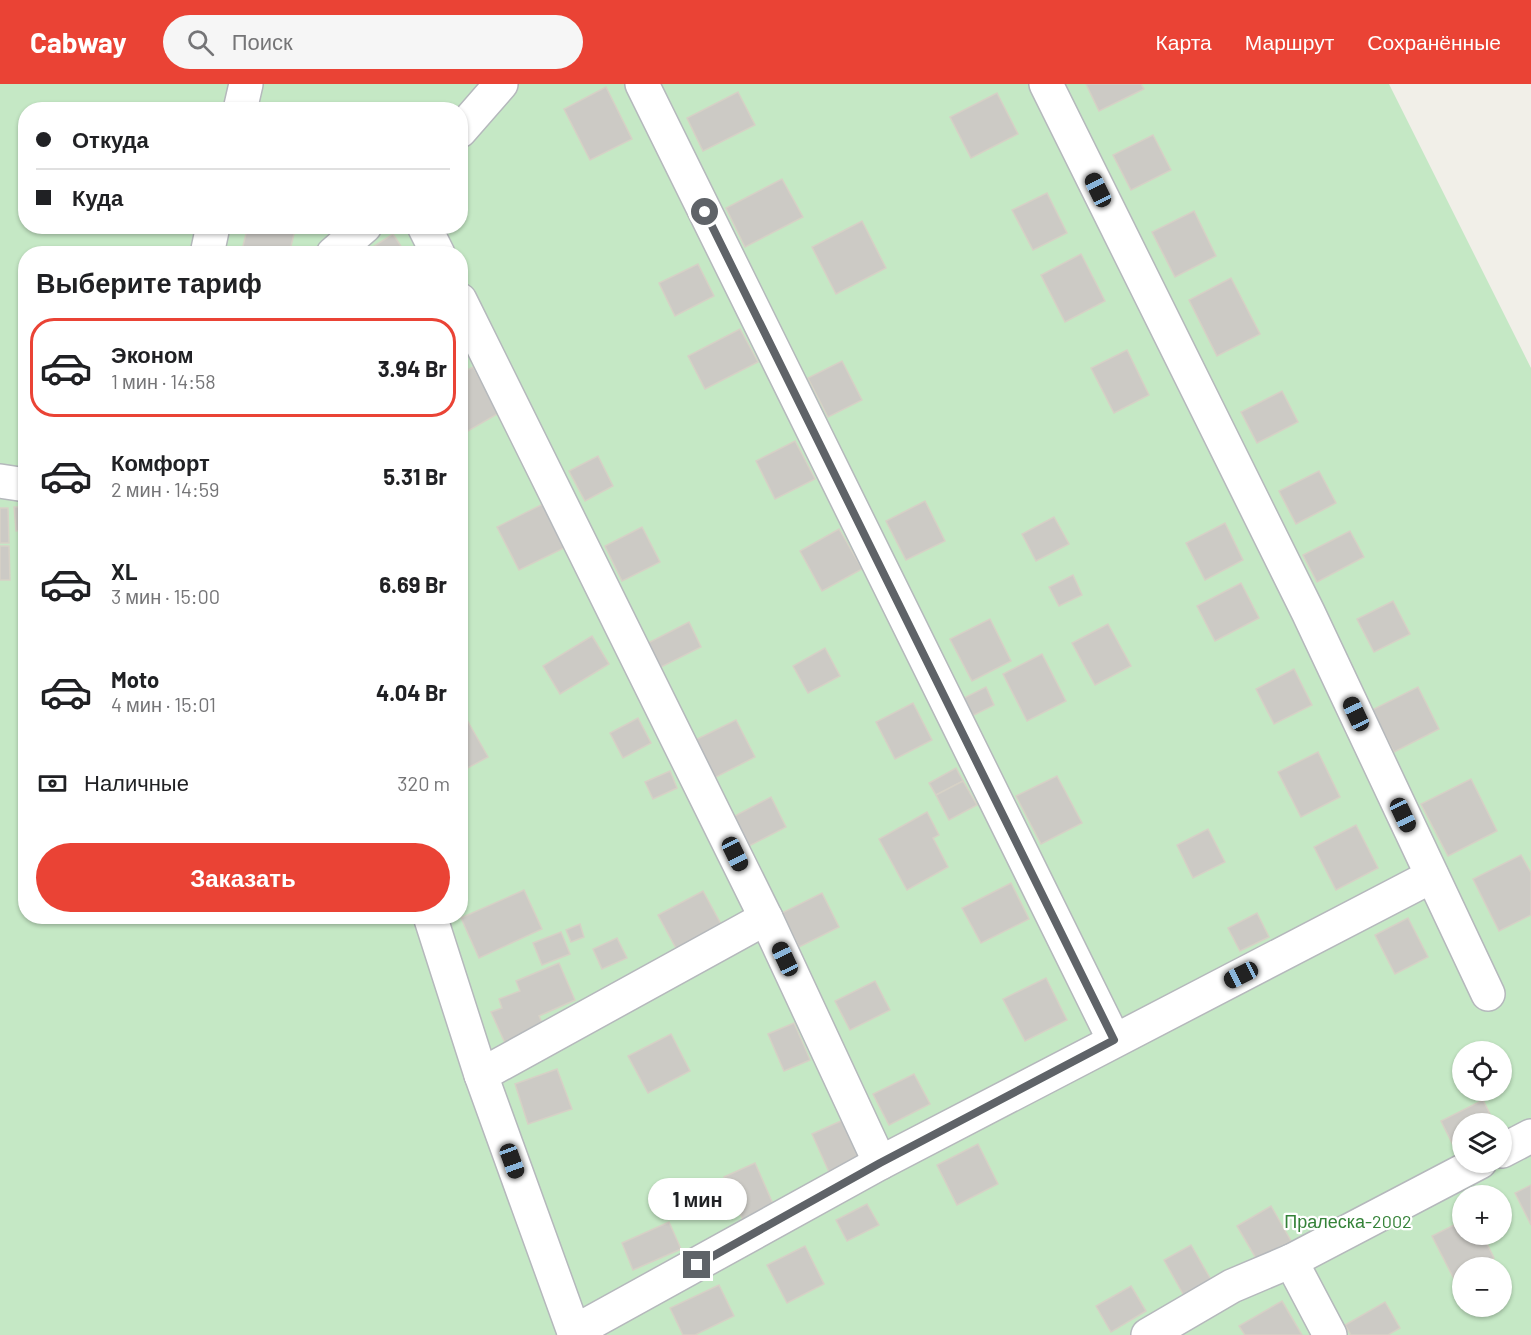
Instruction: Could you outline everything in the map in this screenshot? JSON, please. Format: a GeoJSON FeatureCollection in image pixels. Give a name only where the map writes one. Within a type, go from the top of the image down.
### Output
{"type":"FeatureCollection","features":[{"type":"Feature","properties":{"kind":"street"},"geometry":{"type":"LineString","coordinates":[[242,102],[246,84]]}},
{"type":"Feature","properties":{"kind":"street"},"geometry":{"type":"LineString","coordinates":[[468,122],[501,84]]}},
{"type":"Feature","properties":{"kind":"street"},"geometry":{"type":"LineString","coordinates":[[642,84],[1114,1040]]}},
{"type":"Feature","properties":{"kind":"street"},"geometry":{"type":"LineString","coordinates":[[1046,84],[1308,612],[1488,994]]}},
{"type":"Feature","properties":{"kind":"street"},"geometry":{"type":"LineString","coordinates":[[342,246],[356,234]]}},
{"type":"Feature","properties":{"kind":"street"},"geometry":{"type":"LineString","coordinates":[[468,316],[766,918],[880,1163]]}},
{"type":"Feature","properties":{"kind":"street"},"geometry":{"type":"LineString","coordinates":[[0,481],[18,484]]}},
{"type":"Feature","properties":{"kind":"street"},"geometry":{"type":"LineString","coordinates":[[432,924],[481,1075],[575,1334],[880,1163],[1432,876]]}},
{"type":"Feature","properties":{"kind":"street"},"geometry":{"type":"LineString","coordinates":[[481,1075],[766,918]]}},
{"type":"Feature","properties":{"kind":"street"},"geometry":{"type":"LineString","coordinates":[[1512,1146],[1531,1136]]}},
{"type":"Feature","properties":{"kind":"street"},"geometry":{"type":"LineString","coordinates":[[1148,1335],[1232,1286],[1291,1262],[1459,1173]]}},
{"type":"Feature","properties":{"kind":"street"},"geometry":{"type":"LineString","coordinates":[[1291,1262],[1330,1335]]}},
{"type":"Feature","properties":{"kind":"green space","name":"Пралеска-2002"},"geometry":{"type":"Polygon","coordinates":[[[0,84],[1389,84],[1531,368],[1531,1335],[0,1335],[0,84]]]}},
{"type":"Feature","properties":{"kind":"building"},"geometry":{"type":"Polygon","coordinates":[[[1086,84],[1141,84],[1144,89],[1099,111],[1086,84]]]}},
{"type":"Feature","properties":{"kind":"building"},"geometry":{"type":"Polygon","coordinates":[[[606,87],[632,139],[590,160],[564,109],[606,87]]]}},
{"type":"Feature","properties":{"kind":"building"},"geometry":{"type":"Polygon","coordinates":[[[738,92],[755,125],[703,151],[687,118],[738,92]]]}},
{"type":"Feature","properties":{"kind":"building"},"geometry":{"type":"Polygon","coordinates":[[[997,93],[1018,134],[971,158],[950,117],[997,93]]]}},
{"type":"Feature","properties":{"kind":"building"},"geometry":{"type":"Polygon","coordinates":[[[1153,135],[1171,170],[1131,190],[1113,155],[1153,135]]]}},
{"type":"Feature","properties":{"kind":"building"},"geometry":{"type":"Polygon","coordinates":[[[782,179],[803,217],[745,247],[726,208],[782,179]]]}},
{"type":"Feature","properties":{"kind":"building"},"geometry":{"type":"Polygon","coordinates":[[[1047,193],[1067,233],[1033,250],[1012,210],[1047,193]]]}},
{"type":"Feature","properties":{"kind":"building"},"geometry":{"type":"Polygon","coordinates":[[[1194,211],[1216,256],[1175,277],[1152,232],[1194,211]]]}},
{"type":"Feature","properties":{"kind":"building"},"geometry":{"type":"Polygon","coordinates":[[[862,221],[886,268],[836,294],[812,247],[862,221]]]}},
{"type":"Feature","properties":{"kind":"building"},"geometry":{"type":"Polygon","coordinates":[[[246,234],[294,234],[291,246],[243,246],[246,234]]]}},
{"type":"Feature","properties":{"kind":"building"},"geometry":{"type":"Polygon","coordinates":[[[393,234],[401,246],[374,246],[393,234]]]}},
{"type":"Feature","properties":{"kind":"building"},"geometry":{"type":"Polygon","coordinates":[[[1081,254],[1105,301],[1065,322],[1041,275],[1081,254]]]}},
{"type":"Feature","properties":{"kind":"building"},"geometry":{"type":"Polygon","coordinates":[[[698,264],[714,296],[675,316],[659,283],[698,264]]]}},
{"type":"Feature","properties":{"kind":"building"},"geometry":{"type":"Polygon","coordinates":[[[1231,278],[1260,334],[1217,356],[1189,300],[1231,278]]]}},
{"type":"Feature","properties":{"kind":"building"},"geometry":{"type":"Polygon","coordinates":[[[740,329],[758,362],[705,389],[688,356],[740,329]]]}},
{"type":"Feature","properties":{"kind":"building"},"geometry":{"type":"Polygon","coordinates":[[[1127,350],[1149,395],[1114,413],[1091,368],[1127,350]]]}},
{"type":"Feature","properties":{"kind":"building"},"geometry":{"type":"Polygon","coordinates":[[[842,361],[862,400],[828,417],[808,378],[842,361]]]}},
{"type":"Feature","properties":{"kind":"building"},"geometry":{"type":"Polygon","coordinates":[[[473,367],[499,413],[468,431],[468,370],[473,367]]]}},
{"type":"Feature","properties":{"kind":"building"},"geometry":{"type":"Polygon","coordinates":[[[1282,391],[1298,422],[1257,443],[1241,412],[1282,391]]]}},
{"type":"Feature","properties":{"kind":"building"},"geometry":{"type":"Polygon","coordinates":[[[795,441],[815,479],[775,499],[756,461],[795,441]]]}},
{"type":"Feature","properties":{"kind":"building"},"geometry":{"type":"Polygon","coordinates":[[[598,456],[613,486],[585,501],[569,471],[598,456]]]}},
{"type":"Feature","properties":{"kind":"building"},"geometry":{"type":"Polygon","coordinates":[[[1319,471],[1336,503],[1296,524],[1279,491],[1319,471]]]}},
{"type":"Feature","properties":{"kind":"building"},"geometry":{"type":"Polygon","coordinates":[[[925,501],[945,541],[906,560],[886,521],[925,501]]]}},
{"type":"Feature","properties":{"kind":"building"},"geometry":{"type":"Polygon","coordinates":[[[543,504],[566,547],[519,570],[497,527],[543,504]]]}},
{"type":"Feature","properties":{"kind":"building"},"geometry":{"type":"Polygon","coordinates":[[[14,507],[18,507],[18,531],[16,531],[14,507]]]}},
{"type":"Feature","properties":{"kind":"building"},"geometry":{"type":"Polygon","coordinates":[[[0,508],[8,508],[9,543],[0,543],[0,508]]]}},
{"type":"Feature","properties":{"kind":"building"},"geometry":{"type":"Polygon","coordinates":[[[1054,517],[1069,544],[1036,561],[1022,534],[1054,517]]]}},
{"type":"Feature","properties":{"kind":"building"},"geometry":{"type":"Polygon","coordinates":[[[1225,523],[1243,560],[1205,580],[1186,543],[1225,523]]]}},
{"type":"Feature","properties":{"kind":"building"},"geometry":{"type":"Polygon","coordinates":[[[642,527],[660,562],[622,581],[605,546],[642,527]]]}},
{"type":"Feature","properties":{"kind":"building"},"geometry":{"type":"Polygon","coordinates":[[[839,529],[862,569],[822,591],[800,551],[839,529]]]}},
{"type":"Feature","properties":{"kind":"building"},"geometry":{"type":"Polygon","coordinates":[[[1350,531],[1364,557],[1317,582],[1303,555],[1350,531]]]}},
{"type":"Feature","properties":{"kind":"building"},"geometry":{"type":"Polygon","coordinates":[[[0,546],[9,546],[10,580],[0,580],[0,546]]]}},
{"type":"Feature","properties":{"kind":"building"},"geometry":{"type":"Polygon","coordinates":[[[1073,575],[1082,595],[1059,606],[1049,587],[1073,575]]]}},
{"type":"Feature","properties":{"kind":"building"},"geometry":{"type":"Polygon","coordinates":[[[1241,583],[1259,618],[1215,641],[1197,606],[1241,583]]]}},
{"type":"Feature","properties":{"kind":"building"},"geometry":{"type":"Polygon","coordinates":[[[1393,601],[1410,634],[1374,652],[1357,619],[1393,601]]]}},
{"type":"Feature","properties":{"kind":"building"},"geometry":{"type":"Polygon","coordinates":[[[990,619],[1011,661],[972,681],[950,639],[990,619]]]}},
{"type":"Feature","properties":{"kind":"building"},"geometry":{"type":"Polygon","coordinates":[[[689,622],[701,647],[661,667],[648,643],[689,622]]]}},
{"type":"Feature","properties":{"kind":"building"},"geometry":{"type":"Polygon","coordinates":[[[1108,624],[1131,666],[1095,685],[1072,643],[1108,624]]]}},
{"type":"Feature","properties":{"kind":"building"},"geometry":{"type":"Polygon","coordinates":[[[592,636],[609,664],[560,694],[543,666],[592,636]]]}},
{"type":"Feature","properties":{"kind":"building"},"geometry":{"type":"Polygon","coordinates":[[[825,648],[840,676],[808,693],[793,666],[825,648]]]}},
{"type":"Feature","properties":{"kind":"building"},"geometry":{"type":"Polygon","coordinates":[[[1042,654],[1066,701],[1027,721],[1003,674],[1042,654]]]}},
{"type":"Feature","properties":{"kind":"building"},"geometry":{"type":"Polygon","coordinates":[[[1294,669],[1312,705],[1274,724],[1256,689],[1294,669]]]}},
{"type":"Feature","properties":{"kind":"building"},"geometry":{"type":"Polygon","coordinates":[[[986,687],[994,705],[968,718],[960,700],[986,687]]]}},
{"type":"Feature","properties":{"kind":"building"},"geometry":{"type":"Polygon","coordinates":[[[1418,687],[1439,729],[1394,752],[1372,710],[1418,687]]]}},
{"type":"Feature","properties":{"kind":"building"},"geometry":{"type":"Polygon","coordinates":[[[913,703],[932,740],[895,759],[876,722],[913,703]]]}},
{"type":"Feature","properties":{"kind":"building"},"geometry":{"type":"Polygon","coordinates":[[[638,718],[651,743],[623,758],[610,733],[638,718]]]}},
{"type":"Feature","properties":{"kind":"building"},"geometry":{"type":"Polygon","coordinates":[[[736,720],[755,757],[710,780],[691,742],[736,720]]]}},
{"type":"Feature","properties":{"kind":"building"},"geometry":{"type":"Polygon","coordinates":[[[468,722],[488,757],[468,768],[468,722]]]}},
{"type":"Feature","properties":{"kind":"building"},"geometry":{"type":"Polygon","coordinates":[[[1318,752],[1340,797],[1301,817],[1278,772],[1318,752]]]}},
{"type":"Feature","properties":{"kind":"building"},"geometry":{"type":"Polygon","coordinates":[[[956,768],[963,781],[936,795],[929,783],[956,768]]]}},
{"type":"Feature","properties":{"kind":"building"},"geometry":{"type":"Polygon","coordinates":[[[670,771],[677,788],[653,799],[645,782],[670,771]]]}},
{"type":"Feature","properties":{"kind":"building"},"geometry":{"type":"Polygon","coordinates":[[[1057,776],[1082,823],[1041,844],[1016,796],[1057,776]]]}},
{"type":"Feature","properties":{"kind":"building"},"geometry":{"type":"Polygon","coordinates":[[[1471,779],[1497,831],[1448,856],[1421,804],[1471,779]]]}},
{"type":"Feature","properties":{"kind":"building"},"geometry":{"type":"Polygon","coordinates":[[[963,781],[977,805],[949,820],[936,795],[963,781]]]}},
{"type":"Feature","properties":{"kind":"building"},"geometry":{"type":"Polygon","coordinates":[[[771,797],[786,827],[747,847],[731,818],[771,797]]]}},
{"type":"Feature","properties":{"kind":"building"},"geometry":{"type":"Polygon","coordinates":[[[927,812],[939,835],[933,838],[948,867],[907,890],[879,839],[927,812]]]}},
{"type":"Feature","properties":{"kind":"building"},"geometry":{"type":"Polygon","coordinates":[[[1356,825],[1378,868],[1336,890],[1314,847],[1356,825]]]}},
{"type":"Feature","properties":{"kind":"building"},"geometry":{"type":"Polygon","coordinates":[[[1208,829],[1225,862],[1193,878],[1177,845],[1208,829]]]}},
{"type":"Feature","properties":{"kind":"building"},"geometry":{"type":"Polygon","coordinates":[[[1521,855],[1531,873],[1531,915],[1499,931],[1473,879],[1521,855]]]}},
{"type":"Feature","properties":{"kind":"building"},"geometry":{"type":"Polygon","coordinates":[[[1011,883],[1029,919],[981,943],[962,908],[1011,883]]]}},
{"type":"Feature","properties":{"kind":"building"},"geometry":{"type":"Polygon","coordinates":[[[524,890],[542,929],[479,958],[464,924],[468,924],[468,915],[524,890]]]}},
{"type":"Feature","properties":{"kind":"building"},"geometry":{"type":"Polygon","coordinates":[[[703,891],[722,926],[677,950],[658,915],[703,891]]]}},
{"type":"Feature","properties":{"kind":"building"},"geometry":{"type":"Polygon","coordinates":[[[822,893],[839,927],[799,947],[782,913],[822,893]]]}},
{"type":"Feature","properties":{"kind":"building"},"geometry":{"type":"Polygon","coordinates":[[[1257,913],[1269,937],[1240,951],[1228,928],[1257,913]]]}},
{"type":"Feature","properties":{"kind":"building"},"geometry":{"type":"Polygon","coordinates":[[[1408,918],[1428,957],[1395,974],[1375,935],[1408,918]]]}},
{"type":"Feature","properties":{"kind":"building"},"geometry":{"type":"Polygon","coordinates":[[[580,924],[584,937],[571,942],[566,930],[580,924]]]}},
{"type":"Feature","properties":{"kind":"building"},"geometry":{"type":"Polygon","coordinates":[[[561,932],[570,954],[542,965],[533,943],[561,932]]]}},
{"type":"Feature","properties":{"kind":"building"},"geometry":{"type":"Polygon","coordinates":[[[617,938],[627,958],[602,969],[593,949],[617,938]]]}},
{"type":"Feature","properties":{"kind":"building"},"geometry":{"type":"Polygon","coordinates":[[[559,963],[575,1000],[539,1016],[544,1027],[505,1043],[491,1012],[502,1008],[499,999],[520,991],[516,981],[559,963]]]}},
{"type":"Feature","properties":{"kind":"building"},"geometry":{"type":"Polygon","coordinates":[[[1046,978],[1067,1020],[1025,1041],[1003,999],[1046,978]]]}},
{"type":"Feature","properties":{"kind":"building"},"geometry":{"type":"Polygon","coordinates":[[[875,981],[890,1010],[850,1030],[835,1001],[875,981]]]}},
{"type":"Feature","properties":{"kind":"building"},"geometry":{"type":"Polygon","coordinates":[[[794,1023],[810,1060],[784,1071],[768,1034],[794,1023]]]}},
{"type":"Feature","properties":{"kind":"building"},"geometry":{"type":"Polygon","coordinates":[[[671,1034],[690,1071],[648,1093],[628,1056],[671,1034]]]}},
{"type":"Feature","properties":{"kind":"building"},"geometry":{"type":"Polygon","coordinates":[[[557,1069],[572,1109],[528,1124],[515,1084],[557,1069]]]}},
{"type":"Feature","properties":{"kind":"building"},"geometry":{"type":"Polygon","coordinates":[[[914,1074],[930,1104],[889,1125],[873,1094],[914,1074]]]}},
{"type":"Feature","properties":{"kind":"building"},"geometry":{"type":"Polygon","coordinates":[[[1484,1101],[1490,1113],[1457,1113],[1484,1101]]]}},
{"type":"Feature","properties":{"kind":"building"},"geometry":{"type":"Polygon","coordinates":[[[1452,1116],[1452,1143],[1441,1121],[1452,1116]]]}},
{"type":"Feature","properties":{"kind":"building"},"geometry":{"type":"Polygon","coordinates":[[[843,1120],[860,1158],[829,1172],[812,1134],[843,1120]]]}},
{"type":"Feature","properties":{"kind":"building"},"geometry":{"type":"Polygon","coordinates":[[[978,1144],[998,1184],[957,1205],[937,1165],[978,1144]]]}},
{"type":"Feature","properties":{"kind":"building"},"geometry":{"type":"Polygon","coordinates":[[[755,1163],[774,1206],[743,1220],[724,1177],[755,1163]]]}},
{"type":"Feature","properties":{"kind":"building"},"geometry":{"type":"Polygon","coordinates":[[[1531,1185],[1531,1225],[1515,1193],[1531,1185]]]}},
{"type":"Feature","properties":{"kind":"building"},"geometry":{"type":"Polygon","coordinates":[[[867,1204],[879,1225],[847,1241],[836,1220],[867,1204]]]}},
{"type":"Feature","properties":{"kind":"building"},"geometry":{"type":"Polygon","coordinates":[[[1271,1206],[1291,1241],[1257,1260],[1237,1226],[1271,1206]]]}},
{"type":"Feature","properties":{"kind":"building"},"geometry":{"type":"Polygon","coordinates":[[[669,1222],[681,1249],[633,1270],[622,1243],[669,1222]]]}},
{"type":"Feature","properties":{"kind":"building"},"geometry":{"type":"Polygon","coordinates":[[[1452,1226],[1452,1245],[1488,1245],[1494,1257],[1452,1257],[1452,1275],[1432,1236],[1452,1226]]]}},
{"type":"Feature","properties":{"kind":"building"},"geometry":{"type":"Polygon","coordinates":[[[1191,1245],[1214,1285],[1187,1301],[1164,1260],[1191,1245]]]}},
{"type":"Feature","properties":{"kind":"building"},"geometry":{"type":"Polygon","coordinates":[[[805,1246],[824,1284],[787,1303],[767,1265],[805,1246]]]}},
{"type":"Feature","properties":{"kind":"building"},"geometry":{"type":"Polygon","coordinates":[[[719,1285],[734,1316],[695,1335],[683,1335],[670,1308],[719,1285]]]}},
{"type":"Feature","properties":{"kind":"building"},"geometry":{"type":"Polygon","coordinates":[[[1131,1286],[1146,1311],[1111,1332],[1096,1306],[1131,1286]]]}},
{"type":"Feature","properties":{"kind":"building"},"geometry":{"type":"Polygon","coordinates":[[[1282,1301],[1302,1335],[1245,1335],[1239,1326],[1282,1301]]]}},
{"type":"Feature","properties":{"kind":"building"},"geometry":{"type":"Polygon","coordinates":[[[1385,1302],[1400,1328],[1388,1335],[1351,1335],[1345,1325],[1385,1302]]]}},
{"type":"Feature","properties":{"kind":"route"},"geometry":{"type":"LineString","coordinates":[[697,1265],[880,1163],[1114,1040],[705,212]]}}]}
